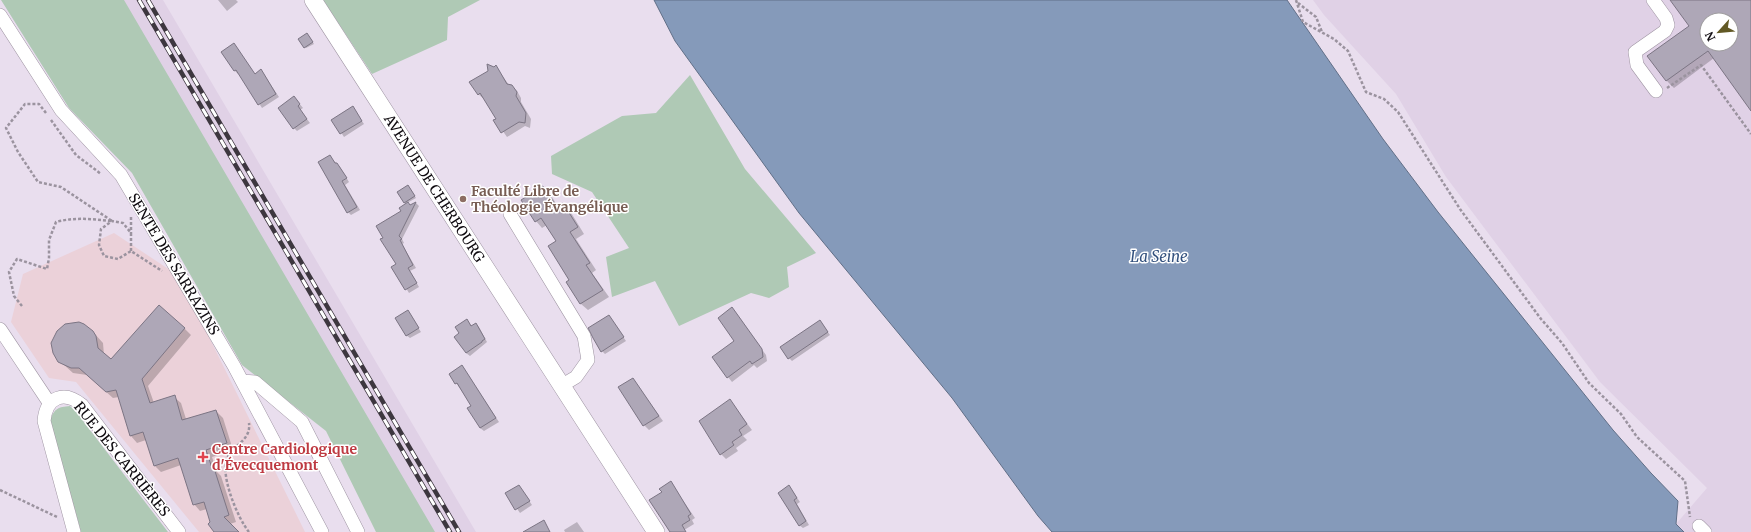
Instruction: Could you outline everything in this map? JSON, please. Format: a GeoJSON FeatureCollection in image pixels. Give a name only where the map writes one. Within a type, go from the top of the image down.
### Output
{"type":"FeatureCollection","features":[{"type":"Feature","properties":{"kind":"main road","name":"AVENUE DE CHERBOURG"},"geometry":{"type":"LineString","coordinates":[[313,0],[656,532]]}},
{"type":"Feature","properties":{"kind":"street"},"geometry":{"type":"LineString","coordinates":[[1653,0],[1666,18],[1668,25],[1665,31],[1635,52],[1637,65],[1659,91]]}},
{"type":"Feature","properties":{"kind":"street","name":"SENTE DES SARRAZINS"},"geometry":{"type":"LineString","coordinates":[[0,15],[61,110],[121,175],[242,381],[322,531]]}},
{"type":"Feature","properties":{"kind":"street"},"geometry":{"type":"LineString","coordinates":[[510,214],[584,336],[588,360],[576,377],[558,382]]}},
{"type":"Feature","properties":{"kind":"street"},"geometry":{"type":"LineString","coordinates":[[0,329],[50,404]]}},
{"type":"Feature","properties":{"kind":"street"},"geometry":{"type":"LineString","coordinates":[[242,381],[255,382],[302,422],[358,532]]}},
{"type":"Feature","properties":{"kind":"street","name":"RUE DES CARRIÈRES"},"geometry":{"type":"LineString","coordinates":[[73,528],[44,421],[50,404],[55,399],[68,397],[82,406],[180,532]]}},
{"type":"Feature","properties":{"kind":"path"},"geometry":{"type":"LineString","coordinates":[[1297,1],[1303,22],[1334,38],[1348,50],[1366,92],[1384,99],[1398,112],[1460,209],[1541,319],[1562,343],[1588,383],[1621,414],[1638,437],[1686,481],[1689,517],[1702,529]]}},
{"type":"Feature","properties":{"kind":"path"},"geometry":{"type":"LineString","coordinates":[[1297,1],[1316,17],[1322,33]]}},
{"type":"Feature","properties":{"kind":"path"},"geometry":{"type":"LineString","coordinates":[[1659,91],[1700,65],[1751,134]]}},
{"type":"Feature","properties":{"kind":"path"},"geometry":{"type":"LineString","coordinates":[[106,178],[76,155],[39,104],[25,104],[6,128],[18,152],[38,182],[61,187],[112,222]]}},
{"type":"Feature","properties":{"kind":"path"},"geometry":{"type":"LineString","coordinates":[[130,212],[132,233],[131,252]]}},
{"type":"Feature","properties":{"kind":"path"},"geometry":{"type":"LineString","coordinates":[[22,306],[14,296],[9,272],[16,259],[47,269],[49,258],[49,240],[56,222],[67,219],[123,223],[132,233]]}},
{"type":"Feature","properties":{"kind":"path"},"geometry":{"type":"LineString","coordinates":[[112,222],[101,230],[99,245],[104,256],[118,259],[131,252]]}},
{"type":"Feature","properties":{"kind":"path"},"geometry":{"type":"LineString","coordinates":[[131,252],[165,273]]}},
{"type":"Feature","properties":{"kind":"path"},"geometry":{"type":"LineString","coordinates":[[246,417],[250,431],[243,441],[228,455],[225,464],[228,487],[242,524],[249,532]]}},
{"type":"Feature","properties":{"kind":"path"},"geometry":{"type":"LineString","coordinates":[[0,490],[73,528]]}},
{"type":"Feature","properties":{"kind":"shaded area"},"geometry":{"type":"Polygon","coordinates":[[[109,0],[163,0],[476,532],[427,532],[109,0]]]}},
{"type":"Feature","properties":{"kind":"shaded area"},"geometry":{"type":"Polygon","coordinates":[[[1313,0],[1751,0],[1751,532],[1684,532],[1676,524],[1707,488],[1600,382],[1446,177],[1396,94],[1324,15],[1313,0]]]}},
{"type":"Feature","properties":{"kind":"shaded area","name":"Centre Cardiologique d'Évecquemont"},"geometry":{"type":"Polygon","coordinates":[[[114,233],[179,276],[305,532],[199,532],[76,382],[49,378],[11,322],[23,274],[114,233]]]}},
{"type":"Feature","properties":{"kind":"green space"},"geometry":{"type":"Polygon","coordinates":[[[1,0],[124,0],[435,532],[376,532],[326,431],[242,365],[132,173],[69,108],[1,0]]]}},
{"type":"Feature","properties":{"kind":"green space"},"geometry":{"type":"Polygon","coordinates":[[[323,0],[480,0],[448,17],[447,40],[372,74],[323,0]]]}},
{"type":"Feature","properties":{"kind":"green space"},"geometry":{"type":"Polygon","coordinates":[[[690,75],[745,169],[816,253],[787,267],[789,287],[769,298],[751,293],[679,326],[655,281],[612,297],[606,257],[629,248],[592,192],[552,174],[551,156],[622,116],[656,113],[690,75]]]}},
{"type":"Feature","properties":{"kind":"green space"},"geometry":{"type":"Polygon","coordinates":[[[70,406],[77,413],[168,532],[81,532],[50,420],[57,409],[70,406]]]}},
{"type":"Feature","properties":{"kind":"water","name":"La Seine"},"geometry":{"type":"Polygon","coordinates":[[[654,0],[1287,0],[1383,139],[1438,212],[1613,430],[1678,501],[1676,524],[1684,532],[1052,532],[1038,516],[952,398],[799,213],[675,41],[654,0]]]}},
{"type":"Feature","properties":{"kind":"building"},"geometry":{"type":"Polygon","coordinates":[[[1670,0],[1751,0],[1751,111],[1709,52],[1739,52],[1739,12],[1699,12],[1699,52],[1707,52],[1666,81],[1647,56],[1689,26],[1670,0]]]}},
{"type":"Feature","properties":{"kind":"building"},"geometry":{"type":"Polygon","coordinates":[[[307,33],[313,42],[304,48],[298,39],[307,33]]]}},
{"type":"Feature","properties":{"kind":"building"},"geometry":{"type":"Polygon","coordinates":[[[234,43],[255,74],[261,69],[276,94],[258,105],[236,70],[234,71],[221,52],[234,43]]]}},
{"type":"Feature","properties":{"kind":"building"},"geometry":{"type":"Polygon","coordinates":[[[487,64],[494,67],[496,65],[507,84],[512,85],[517,92],[516,96],[526,113],[525,123],[519,122],[501,133],[493,120],[496,119],[480,93],[478,95],[469,82],[488,71],[487,64]]]}},
{"type":"Feature","properties":{"kind":"building"},"geometry":{"type":"Polygon","coordinates":[[[294,96],[300,104],[298,106],[307,119],[293,129],[278,108],[294,96]]]}},
{"type":"Feature","properties":{"kind":"building"},"geometry":{"type":"Polygon","coordinates":[[[353,106],[362,121],[340,134],[331,120],[353,106]]]}},
{"type":"Feature","properties":{"kind":"building"},"geometry":{"type":"Polygon","coordinates":[[[330,155],[347,178],[342,181],[357,207],[347,213],[318,162],[330,155]]]}},
{"type":"Feature","properties":{"kind":"building"},"geometry":{"type":"Polygon","coordinates":[[[408,185],[415,196],[404,203],[397,192],[408,185]]]}},
{"type":"Feature","properties":{"kind":"building"},"geometry":{"type":"Polygon","coordinates":[[[543,186],[557,207],[563,203],[578,227],[570,232],[590,263],[586,265],[603,290],[580,304],[566,282],[569,280],[548,246],[556,241],[541,218],[535,222],[521,200],[543,186]]]}},
{"type":"Feature","properties":{"kind":"building"},"geometry":{"type":"Polygon","coordinates":[[[408,202],[410,205],[416,202],[399,236],[402,239],[400,240],[413,265],[408,268],[417,283],[405,290],[391,267],[396,264],[380,239],[383,238],[376,226],[401,211],[399,208],[408,202]]]}},
{"type":"Feature","properties":{"kind":"building"},"geometry":{"type":"Polygon","coordinates":[[[159,305],[185,328],[142,379],[150,403],[175,395],[182,420],[216,410],[227,443],[206,450],[212,468],[214,468],[229,515],[224,517],[239,532],[214,532],[208,524],[210,522],[204,502],[193,505],[178,458],[154,466],[143,432],[130,436],[116,390],[106,392],[79,368],[71,368],[58,362],[53,353],[51,343],[57,331],[65,324],[79,322],[93,331],[96,336],[98,348],[111,359],[159,305]]]}},
{"type":"Feature","properties":{"kind":"building"},"geometry":{"type":"Polygon","coordinates":[[[732,307],[762,349],[763,357],[752,364],[750,361],[727,378],[712,357],[734,341],[718,318],[732,307]]]}},
{"type":"Feature","properties":{"kind":"building"},"geometry":{"type":"Polygon","coordinates":[[[408,310],[419,328],[406,336],[395,318],[408,310]]]}},
{"type":"Feature","properties":{"kind":"building"},"geometry":{"type":"Polygon","coordinates":[[[609,315],[624,337],[601,352],[588,328],[609,315]]]}},
{"type":"Feature","properties":{"kind":"building"},"geometry":{"type":"Polygon","coordinates":[[[467,319],[471,326],[476,323],[485,339],[466,353],[454,337],[459,333],[455,327],[467,319]]]}},
{"type":"Feature","properties":{"kind":"building"},"geometry":{"type":"Polygon","coordinates":[[[820,320],[828,332],[788,359],[780,347],[820,320]]]}},
{"type":"Feature","properties":{"kind":"building"},"geometry":{"type":"Polygon","coordinates":[[[462,365],[496,418],[480,428],[467,408],[471,406],[457,383],[455,384],[449,374],[462,365]]]}},
{"type":"Feature","properties":{"kind":"building"},"geometry":{"type":"Polygon","coordinates":[[[633,378],[659,416],[643,426],[618,387],[633,378]]]}},
{"type":"Feature","properties":{"kind":"building"},"geometry":{"type":"Polygon","coordinates":[[[730,399],[747,424],[739,430],[742,435],[732,442],[734,445],[720,455],[699,421],[730,399]]]}},
{"type":"Feature","properties":{"kind":"building"},"geometry":{"type":"Polygon","coordinates":[[[671,481],[691,514],[688,516],[690,520],[682,525],[686,532],[670,532],[649,500],[662,492],[659,489],[671,481]]]}},
{"type":"Feature","properties":{"kind":"building"},"geometry":{"type":"Polygon","coordinates":[[[519,485],[530,501],[515,510],[505,493],[519,485]]]}},
{"type":"Feature","properties":{"kind":"building"},"geometry":{"type":"Polygon","coordinates":[[[789,485],[797,498],[794,500],[806,521],[799,526],[778,493],[789,485]]]}},
{"type":"Feature","properties":{"kind":"building"},"geometry":{"type":"Polygon","coordinates":[[[544,520],[550,532],[523,532],[544,520]]]}},
{"type":"Feature","properties":{"kind":"railway"},"geometry":{"type":"LineString","coordinates":[[139,0],[450,532]]}},
{"type":"Feature","properties":{"kind":"railway"},"geometry":{"type":"LineString","coordinates":[[148,0],[459,532]]}},
{"type":"Feature","properties":{"kind":"place","name":"Faculté Libre de Théologie Évangélique"},"geometry":{"type":"Point","coordinates":[463,199]}},
{"type":"Feature","properties":{"kind":"place","name":"Centre Cardiologique d'Évecquemont"},"geometry":{"type":"Point","coordinates":[203,457]}}]}
